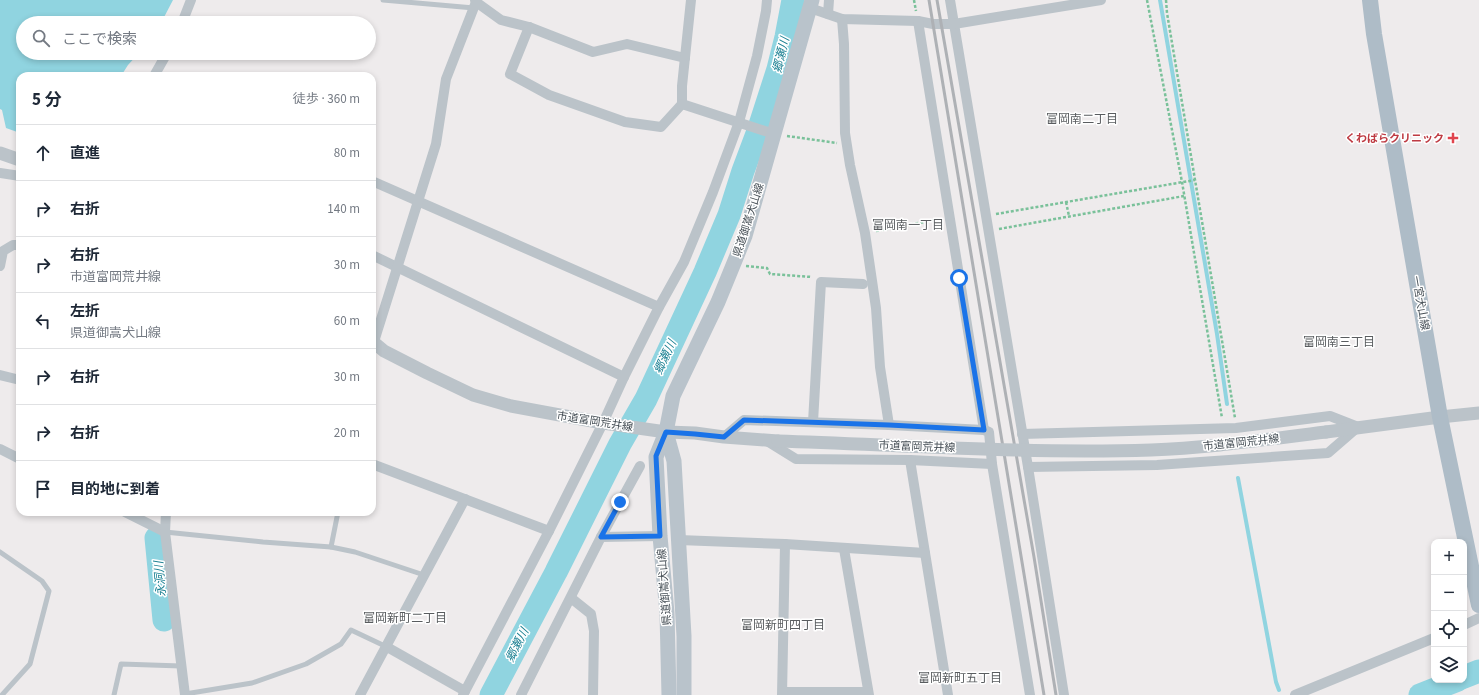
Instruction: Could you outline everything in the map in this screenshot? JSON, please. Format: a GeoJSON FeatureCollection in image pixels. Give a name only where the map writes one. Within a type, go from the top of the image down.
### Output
{"type":"FeatureCollection","features":[{"type":"Feature","properties":{"kind":"main road","name":"一宮犬山線"},"geometry":{"type":"LineString","coordinates":[[1370,0],[1374,34],[1440,417],[1479,605]]}},
{"type":"Feature","properties":{"kind":"main road","name":"県道御嵩犬山線"},"geometry":{"type":"LineString","coordinates":[[669,695],[667,613],[660,536],[656,456],[666,432],[673,396],[718,302],[745,236],[811,4]]}},
{"type":"Feature","properties":{"kind":"main road","name":"県道御嵩犬山線"},"geometry":{"type":"LineString","coordinates":[[666,432],[674,460],[684,636],[684,695]]}},
{"type":"Feature","properties":{"kind":"street"},"geometry":{"type":"LineString","coordinates":[[185,16],[191,0]]}},
{"type":"Feature","properties":{"kind":"street"},"geometry":{"type":"LineString","coordinates":[[529,27],[510,74],[549,95],[625,122],[661,127],[682,104],[682,86],[691,0]]}},
{"type":"Feature","properties":{"kind":"street"},"geometry":{"type":"LineString","coordinates":[[387,647],[464,693],[604,424],[624,377],[659,307],[684,262],[713,192],[739,122],[757,56],[767,0]]}},
{"type":"Feature","properties":{"kind":"street"},"geometry":{"type":"LineString","coordinates":[[828,14],[829,0]]}},
{"type":"Feature","properties":{"kind":"street"},"geometry":{"type":"LineString","coordinates":[[950,0],[1028,467],[1064,695]]}},
{"type":"Feature","properties":{"kind":"street"},"geometry":{"type":"LineString","coordinates":[[811,4],[828,14],[842,19],[918,21],[933,24],[954,24],[1100,0]]}},
{"type":"Feature","properties":{"kind":"street"},"geometry":{"type":"LineString","coordinates":[[376,335],[436,144],[446,79],[475,3],[501,20],[529,27],[593,52],[627,44],[685,58]]}},
{"type":"Feature","properties":{"kind":"street"},"geometry":{"type":"LineString","coordinates":[[842,19],[844,44],[845,133],[850,165],[865,233],[876,308],[880,367],[889,425]]}},
{"type":"Feature","properties":{"kind":"street"},"geometry":{"type":"LineString","coordinates":[[918,21],[984,430]]}},
{"type":"Feature","properties":{"kind":"street"},"geometry":{"type":"LineString","coordinates":[[156,72],[163,60]]}},
{"type":"Feature","properties":{"kind":"street"},"geometry":{"type":"LineString","coordinates":[[682,104],[774,134]]}},
{"type":"Feature","properties":{"kind":"street"},"geometry":{"type":"LineString","coordinates":[[0,153],[16,159]]}},
{"type":"Feature","properties":{"kind":"street"},"geometry":{"type":"LineString","coordinates":[[0,172],[16,175]]}},
{"type":"Feature","properties":{"kind":"street"},"geometry":{"type":"LineString","coordinates":[[376,183],[659,307]]}},
{"type":"Feature","properties":{"kind":"street"},"geometry":{"type":"LineString","coordinates":[[0,266],[4,251],[13,245],[16,245]]}},
{"type":"Feature","properties":{"kind":"street"},"geometry":{"type":"LineString","coordinates":[[376,257],[624,377]]}},
{"type":"Feature","properties":{"kind":"street"},"geometry":{"type":"LineString","coordinates":[[813,422],[821,282],[862,284]]}},
{"type":"Feature","properties":{"kind":"street","name":"市道富岡荒井線"},"geometry":{"type":"LineString","coordinates":[[376,346],[473,395],[511,406],[604,424],[646,430],[778,441],[1034,450],[1151,450],[1211,446],[1479,413]]}},
{"type":"Feature","properties":{"kind":"street"},"geometry":{"type":"LineString","coordinates":[[0,375],[16,379]]}},
{"type":"Feature","properties":{"kind":"street"},"geometry":{"type":"LineString","coordinates":[[1022,434],[1236,428],[1330,416],[1358,427],[1328,453],[1157,465],[1028,467]]}},
{"type":"Feature","properties":{"kind":"street"},"geometry":{"type":"LineString","coordinates":[[724,437],[744,420],[889,425],[984,430],[989,432],[992,464],[1030,695]]}},
{"type":"Feature","properties":{"kind":"street"},"geometry":{"type":"LineString","coordinates":[[764,440],[796,459],[910,460],[992,464]]}},
{"type":"Feature","properties":{"kind":"street"},"geometry":{"type":"LineString","coordinates":[[0,449],[16,457]]}},
{"type":"Feature","properties":{"kind":"street"},"geometry":{"type":"LineString","coordinates":[[910,460],[948,695]]}},
{"type":"Feature","properties":{"kind":"street"},"geometry":{"type":"LineString","coordinates":[[376,466],[549,531]]}},
{"type":"Feature","properties":{"kind":"street"},"geometry":{"type":"LineString","coordinates":[[521,695],[601,537],[640,466]]}},
{"type":"Feature","properties":{"kind":"street"},"geometry":{"type":"LineString","coordinates":[[360,695],[465,499]]}},
{"type":"Feature","properties":{"kind":"street"},"geometry":{"type":"LineString","coordinates":[[133,516],[165,532]]}},
{"type":"Feature","properties":{"kind":"street"},"geometry":{"type":"LineString","coordinates":[[166,516],[165,532],[185,694]]}},
{"type":"Feature","properties":{"kind":"street"},"geometry":{"type":"LineString","coordinates":[[601,537],[660,536]]}},
{"type":"Feature","properties":{"kind":"street"},"geometry":{"type":"LineString","coordinates":[[679,540],[925,552]]}},
{"type":"Feature","properties":{"kind":"street"},"geometry":{"type":"LineString","coordinates":[[785,544],[782,694],[868,693],[844,549]]}},
{"type":"Feature","properties":{"kind":"street"},"geometry":{"type":"LineString","coordinates":[[571,598],[591,614],[594,631],[593,695]]}},
{"type":"Feature","properties":{"kind":"street"},"geometry":{"type":"LineString","coordinates":[[1467,624],[1479,618]]}},
{"type":"Feature","properties":{"kind":"street"},"geometry":{"type":"LineString","coordinates":[[1295,695],[1431,639]]}},
{"type":"Feature","properties":{"kind":"lane"},"geometry":{"type":"LineString","coordinates":[[383,0],[475,3]]}},
{"type":"Feature","properties":{"kind":"lane"},"geometry":{"type":"LineString","coordinates":[[331,547],[337,516]]}},
{"type":"Feature","properties":{"kind":"lane"},"geometry":{"type":"LineString","coordinates":[[165,532],[331,547],[355,552],[424,575]]}},
{"type":"Feature","properties":{"kind":"lane"},"geometry":{"type":"LineString","coordinates":[[0,552],[42,581],[49,591],[30,664],[2,695]]}},
{"type":"Feature","properties":{"kind":"lane"},"geometry":{"type":"LineString","coordinates":[[185,694],[252,683],[306,664],[341,644],[351,630],[387,647]]}},
{"type":"Feature","properties":{"kind":"lane"},"geometry":{"type":"LineString","coordinates":[[114,695],[121,664],[181,666]]}},
{"type":"Feature","properties":{"kind":"path"},"geometry":{"type":"LineString","coordinates":[[1147,0],[1182,182],[1223,428]]}},
{"type":"Feature","properties":{"kind":"path"},"geometry":{"type":"LineString","coordinates":[[1166,0],[1236,428]]}},
{"type":"Feature","properties":{"kind":"path"},"geometry":{"type":"LineString","coordinates":[[774,134],[837,143],[838,151]]}},
{"type":"Feature","properties":{"kind":"path"},"geometry":{"type":"LineString","coordinates":[[986,216],[1195,180]]}},
{"type":"Feature","properties":{"kind":"path"},"geometry":{"type":"LineString","coordinates":[[989,231],[1184,196]]}},
{"type":"Feature","properties":{"kind":"path"},"geometry":{"type":"LineString","coordinates":[[1066,202],[1069,216]]}},
{"type":"Feature","properties":{"kind":"path"},"geometry":{"type":"LineString","coordinates":[[865,233],[949,217]]}},
{"type":"Feature","properties":{"kind":"path"},"geometry":{"type":"LineString","coordinates":[[734,265],[767,268],[770,274],[817,277],[821,282]]}},
{"type":"Feature","properties":{"kind":"water"},"geometry":{"type":"Polygon","coordinates":[[[0,0],[173,0],[165,16],[16,16],[16,60],[133,60],[124,72],[16,72],[16,132],[6,128],[2,110],[0,109],[0,0]]]}},
{"type":"Feature","properties":{"kind":"waterway","name":"郷瀬川"},"geometry":{"type":"LineString","coordinates":[[491,695],[556,572],[620,444],[646,399],[705,272],[729,215],[758,131],[778,69],[793,0]]}},
{"type":"Feature","properties":{"kind":"waterway"},"geometry":{"type":"LineString","coordinates":[[1160,0],[1217,334],[1227,404]]}},
{"type":"Feature","properties":{"kind":"waterway"},"geometry":{"type":"LineString","coordinates":[[1238,478],[1276,682],[1279,690]]}},
{"type":"Feature","properties":{"kind":"waterway","name":"永洞川"},"geometry":{"type":"LineString","coordinates":[[156,538],[164,620]]}},
{"type":"Feature","properties":{"kind":"waterway"},"geometry":{"type":"LineString","coordinates":[[1467,676],[1479,671]]}},
{"type":"Feature","properties":{"kind":"waterway"},"geometry":{"type":"LineString","coordinates":[[1420,695],[1450,683]]}},
{"type":"Feature","properties":{"kind":"railway"},"geometry":{"type":"LineString","coordinates":[[929,0],[1044,695]]}},
{"type":"Feature","properties":{"kind":"railway"},"geometry":{"type":"LineString","coordinates":[[937,0],[1034,557],[1056,695]]}},
{"type":"Feature","properties":{"kind":"place","name":"くわばらクリニック"},"geometry":{"type":"Point","coordinates":[1453,138]}},
{"type":"Feature","properties":{"kind":"district","name":"富岡南二丁目"},"geometry":{"type":"Point","coordinates":[1082,119]}},
{"type":"Feature","properties":{"kind":"district","name":"富岡南一丁目"},"geometry":{"type":"Point","coordinates":[908,225]}},
{"type":"Feature","properties":{"kind":"district","name":"富岡南三丁目"},"geometry":{"type":"Point","coordinates":[1339,342]}},
{"type":"Feature","properties":{"kind":"district","name":"富岡新町二丁目"},"geometry":{"type":"Point","coordinates":[405,618]}},
{"type":"Feature","properties":{"kind":"district","name":"富岡新町四丁目"},"geometry":{"type":"Point","coordinates":[783,625]}},
{"type":"Feature","properties":{"kind":"district","name":"富岡新町五丁目"},"geometry":{"type":"Point","coordinates":[960,678]}},
{"type":"Feature","properties":{"kind":"route"},"geometry":{"type":"LineString","coordinates":[[620,502],[601,537],[660,536],[656,456],[666,432],[724,437],[744,420],[984,430],[959,278]]}}]}
